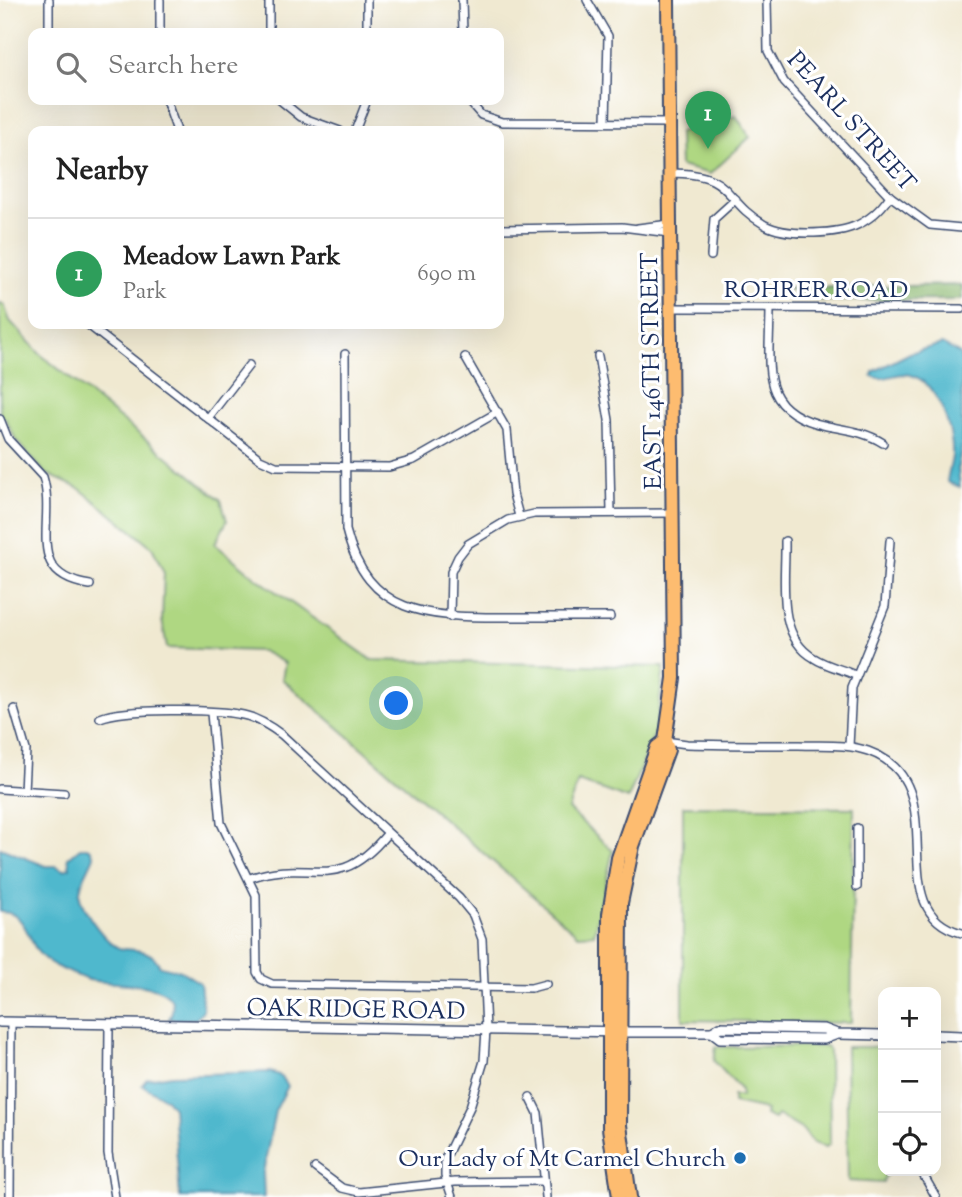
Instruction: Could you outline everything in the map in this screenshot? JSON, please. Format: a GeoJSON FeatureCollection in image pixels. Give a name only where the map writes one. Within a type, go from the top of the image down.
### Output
{"type":"FeatureCollection","features":[{"type":"Feature","properties":{"kind":"main road","name":"EAST 146TH STREET"},"geometry":{"type":"LineString","coordinates":[[665,741],[674,678],[668,0]]}},
{"type":"Feature","properties":{"kind":"main road"},"geometry":{"type":"LineString","coordinates":[[630,1197],[620,1139],[609,925],[613,880],[622,845],[657,747],[665,741]]}},
{"type":"Feature","properties":{"kind":"main road"},"geometry":{"type":"LineString","coordinates":[[614,1031],[609,1141],[619,1197]]}},
{"type":"Feature","properties":{"kind":"street"},"geometry":{"type":"LineString","coordinates":[[49,28],[50,0]]}},
{"type":"Feature","properties":{"kind":"street"},"geometry":{"type":"LineString","coordinates":[[159,0],[160,28]]}},
{"type":"Feature","properties":{"kind":"street"},"geometry":{"type":"LineString","coordinates":[[269,0],[269,28]]}},
{"type":"Feature","properties":{"kind":"street"},"geometry":{"type":"LineString","coordinates":[[367,0],[367,28]]}},
{"type":"Feature","properties":{"kind":"street"},"geometry":{"type":"LineString","coordinates":[[462,0],[463,28]]}},
{"type":"Feature","properties":{"kind":"street"},"geometry":{"type":"LineString","coordinates":[[587,0],[608,36],[606,122]]}},
{"type":"Feature","properties":{"kind":"street","name":"PEARL STREET"},"geometry":{"type":"LineString","coordinates":[[767,0],[767,46],[778,74],[890,196],[920,219],[943,228],[962,228]]}},
{"type":"Feature","properties":{"kind":"street"},"geometry":{"type":"LineString","coordinates":[[168,105],[175,126]]}},
{"type":"Feature","properties":{"kind":"street"},"geometry":{"type":"LineString","coordinates":[[285,105],[296,115],[326,126]]}},
{"type":"Feature","properties":{"kind":"street"},"geometry":{"type":"LineString","coordinates":[[357,126],[366,105]]}},
{"type":"Feature","properties":{"kind":"street"},"geometry":{"type":"LineString","coordinates":[[471,105],[475,111],[502,122],[669,123]]}},
{"type":"Feature","properties":{"kind":"street"},"geometry":{"type":"LineString","coordinates":[[670,173],[711,178],[755,218],[777,230],[829,233],[849,231],[862,225],[890,196]]}},
{"type":"Feature","properties":{"kind":"street"},"geometry":{"type":"LineString","coordinates":[[711,256],[714,219],[736,199]]}},
{"type":"Feature","properties":{"kind":"street"},"geometry":{"type":"LineString","coordinates":[[504,229],[638,228],[647,232],[670,229]]}},
{"type":"Feature","properties":{"kind":"street","name":"ROHRER ROAD"},"geometry":{"type":"LineString","coordinates":[[671,307],[962,309]]}},
{"type":"Feature","properties":{"kind":"street"},"geometry":{"type":"LineString","coordinates":[[770,308],[771,383],[782,406],[799,419],[868,435],[883,443]]}},
{"type":"Feature","properties":{"kind":"street"},"geometry":{"type":"LineString","coordinates":[[93,329],[260,458],[276,466],[389,467],[414,460],[498,412]]}},
{"type":"Feature","properties":{"kind":"street"},"geometry":{"type":"LineString","coordinates":[[345,354],[346,530],[352,551],[375,585],[400,604],[424,614],[450,617],[610,617]]}},
{"type":"Feature","properties":{"kind":"street"},"geometry":{"type":"LineString","coordinates":[[598,356],[609,421],[611,513]]}},
{"type":"Feature","properties":{"kind":"street"},"geometry":{"type":"LineString","coordinates":[[465,357],[498,412],[510,439],[513,494],[519,516]]}},
{"type":"Feature","properties":{"kind":"street"},"geometry":{"type":"LineString","coordinates":[[208,418],[249,365]]}},
{"type":"Feature","properties":{"kind":"street"},"geometry":{"type":"LineString","coordinates":[[0,419],[8,439],[43,477],[46,550],[50,562],[65,579],[90,585]]}},
{"type":"Feature","properties":{"kind":"street"},"geometry":{"type":"LineString","coordinates":[[450,617],[451,572],[458,556],[476,538],[519,516],[673,513]]}},
{"type":"Feature","properties":{"kind":"street"},"geometry":{"type":"LineString","coordinates":[[785,541],[787,617],[792,635],[801,649],[814,659],[855,675]]}},
{"type":"Feature","properties":{"kind":"street"},"geometry":{"type":"LineString","coordinates":[[849,746],[851,695],[855,675],[885,606],[890,541]]}},
{"type":"Feature","properties":{"kind":"street"},"geometry":{"type":"LineString","coordinates":[[14,709],[26,750],[24,791]]}},
{"type":"Feature","properties":{"kind":"street"},"geometry":{"type":"LineString","coordinates":[[100,718],[120,712],[211,713],[241,715],[271,727],[459,898],[473,915],[482,939],[485,987],[484,1061],[470,1107],[445,1159],[447,1182],[452,1197]]}},
{"type":"Feature","properties":{"kind":"street"},"geometry":{"type":"LineString","coordinates":[[211,713],[221,823],[250,878],[257,904],[257,972],[261,979],[272,984],[531,988],[547,984]]}},
{"type":"Feature","properties":{"kind":"street"},"geometry":{"type":"LineString","coordinates":[[665,741],[687,744],[849,746],[886,760],[907,783],[915,804],[923,900],[936,919],[962,933]]}},
{"type":"Feature","properties":{"kind":"street"},"geometry":{"type":"LineString","coordinates":[[0,789],[64,793]]}},
{"type":"Feature","properties":{"kind":"street"},"geometry":{"type":"LineString","coordinates":[[857,828],[857,887]]}},
{"type":"Feature","properties":{"kind":"street"},"geometry":{"type":"LineString","coordinates":[[250,878],[276,871],[340,871],[362,861],[387,834]]}},
{"type":"Feature","properties":{"kind":"street","name":"OAK RIDGE ROAD"},"geometry":{"type":"LineString","coordinates":[[0,1022],[712,1032],[720,1027],[824,1029],[836,1034],[878,1035]]}},
{"type":"Feature","properties":{"kind":"street"},"geometry":{"type":"LineString","coordinates":[[10,1197],[11,1023]]}},
{"type":"Feature","properties":{"kind":"street"},"geometry":{"type":"LineString","coordinates":[[109,1024],[108,1153],[115,1197]]}},
{"type":"Feature","properties":{"kind":"street"},"geometry":{"type":"LineString","coordinates":[[941,1035],[962,1036]]}},
{"type":"Feature","properties":{"kind":"street"},"geometry":{"type":"LineString","coordinates":[[530,1097],[538,1113],[546,1197]]}},
{"type":"Feature","properties":{"kind":"street"},"geometry":{"type":"LineString","coordinates":[[315,1168],[342,1188],[359,1192],[447,1182],[544,1181]]}},
{"type":"Feature","properties":{"kind":"street"},"geometry":{"type":"LineString","coordinates":[[924,1176],[936,1197]]}},
{"type":"Feature","properties":{"kind":"green space"},"geometry":{"type":"Polygon","coordinates":[[[736,116],[750,137],[710,174],[680,166],[679,132],[736,116]]]}},
{"type":"Feature","properties":{"kind":"green space"},"geometry":{"type":"Polygon","coordinates":[[[962,285],[962,300],[822,301],[785,288],[962,285]]]}},
{"type":"Feature","properties":{"kind":"green space"},"geometry":{"type":"Polygon","coordinates":[[[0,303],[4,305],[10,321],[40,354],[221,500],[227,521],[215,544],[255,577],[372,660],[664,667],[656,730],[628,799],[578,781],[568,809],[613,851],[594,934],[578,935],[282,679],[285,663],[262,651],[167,648],[162,620],[164,573],[152,547],[80,489],[45,473],[16,440],[5,418],[0,418],[0,303]]]}},
{"type":"Feature","properties":{"kind":"green space"},"geometry":{"type":"Polygon","coordinates":[[[683,806],[854,808],[851,1023],[683,1020],[683,806]]]}},
{"type":"Feature","properties":{"kind":"green space"},"geometry":{"type":"Polygon","coordinates":[[[826,1046],[829,1051],[830,1143],[826,1147],[813,1143],[803,1130],[777,1115],[774,1119],[765,1115],[766,1110],[733,1103],[733,1096],[741,1096],[741,1090],[714,1061],[716,1047],[826,1046]]]}},
{"type":"Feature","properties":{"kind":"green space"},"geometry":{"type":"Polygon","coordinates":[[[846,1047],[878,1047],[878,1176],[885,1176],[883,1183],[848,1181],[846,1047]]]}},
{"type":"Feature","properties":{"kind":"water"},"geometry":{"type":"Polygon","coordinates":[[[942,344],[960,354],[962,363],[962,445],[958,467],[960,487],[947,482],[952,444],[946,418],[933,393],[925,383],[915,377],[904,374],[884,378],[872,376],[873,372],[910,353],[942,344]]]}},
{"type":"Feature","properties":{"kind":"water"},"geometry":{"type":"Polygon","coordinates":[[[0,848],[64,870],[70,868],[68,858],[80,848],[90,848],[94,856],[82,881],[80,897],[91,919],[111,943],[124,949],[145,952],[160,966],[181,971],[200,983],[203,1010],[196,1019],[169,1019],[173,1005],[168,996],[158,990],[85,979],[59,968],[42,956],[20,920],[0,912],[0,848]]]}},
{"type":"Feature","properties":{"kind":"water"},"geometry":{"type":"Polygon","coordinates":[[[270,1072],[279,1075],[288,1086],[275,1111],[263,1173],[264,1197],[180,1197],[173,1108],[166,1099],[142,1085],[147,1079],[172,1075],[270,1072]]]}},
{"type":"Feature","properties":{"kind":"place","name":"Meadow Lawn Park"},"geometry":{"type":"Point","coordinates":[708,149]}},
{"type":"Feature","properties":{"kind":"place","name":"Our Lady of Mt Carmel Church"},"geometry":{"type":"Point","coordinates":[740,1158]}}]}
